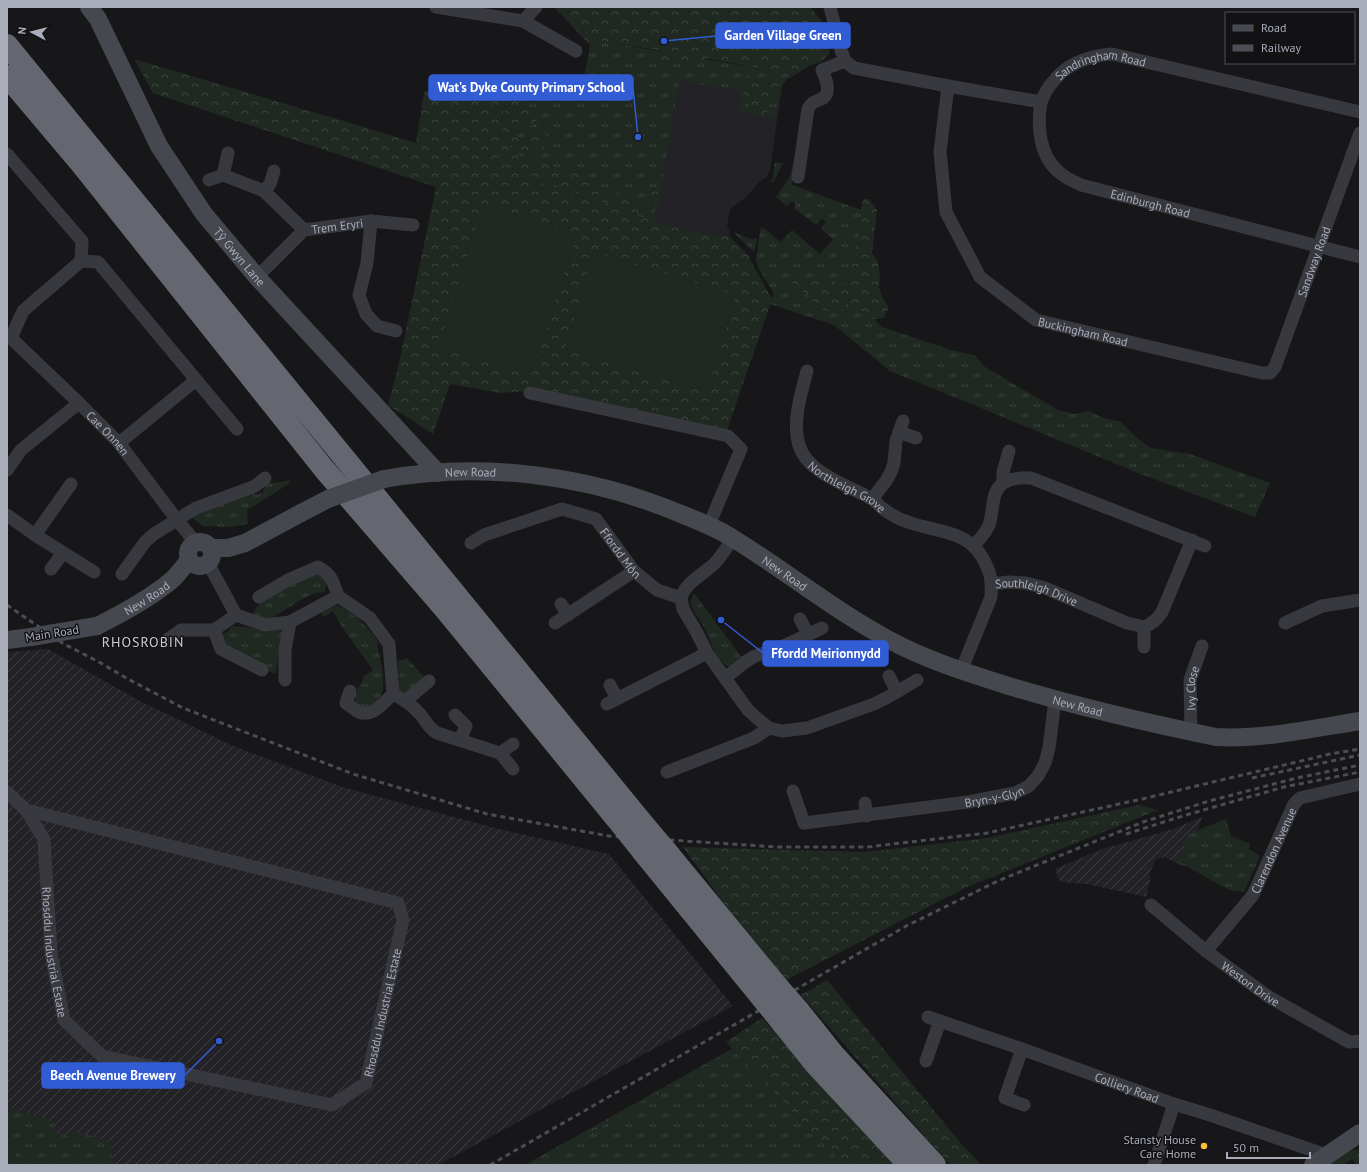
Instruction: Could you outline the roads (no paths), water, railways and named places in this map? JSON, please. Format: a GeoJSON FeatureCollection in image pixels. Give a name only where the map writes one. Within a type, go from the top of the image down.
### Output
{"type":"FeatureCollection","features":[{"type":"Feature","properties":{"kind":"highway"},"geometry":{"type":"LineString","coordinates":[[7,45],[667,852],[770,992],[791,1018],[835,1056],[935,1165]]}},
{"type":"Feature","properties":{"kind":"highway"},"geometry":{"type":"LineString","coordinates":[[7,76],[87,171],[324,469],[444,608],[643,852],[770,992]]}},
{"type":"Feature","properties":{"kind":"highway"},"geometry":{"type":"LineString","coordinates":[[791,1018],[816,1065],[908,1165]]}},
{"type":"Feature","properties":{"kind":"main road","name":"Tŷ Gwyn Lane"},"geometry":{"type":"LineString","coordinates":[[89,7],[101,26],[159,146],[204,214],[257,277],[438,473]]}},
{"type":"Feature","properties":{"kind":"main road","name":"New Road"},"geometry":{"type":"LineString","coordinates":[[97,626],[119,615],[156,592],[174,578],[190,560],[198,566],[205,565],[205,551],[228,548],[245,543],[328,499],[384,480],[409,475],[502,472],[553,477],[634,496],[709,525],[733,538],[863,624],[899,645],[961,672],[1055,700],[1216,737],[1233,738],[1289,732],[1360,721]]}},
{"type":"Feature","properties":{"kind":"main road","name":"Main Road"},"geometry":{"type":"LineString","coordinates":[[7,640],[97,626]]}},
{"type":"Feature","properties":{"kind":"main road"},"geometry":{"type":"LineString","coordinates":[[1319,1160],[1360,1133]]}},
{"type":"Feature","properties":{"kind":"street"},"geometry":{"type":"LineString","coordinates":[[436,7],[523,21],[576,51]]}},
{"type":"Feature","properties":{"kind":"street"},"geometry":{"type":"LineString","coordinates":[[523,21],[536,7]]}},
{"type":"Feature","properties":{"kind":"street"},"geometry":{"type":"LineString","coordinates":[[831,7],[841,50],[850,64]]}},
{"type":"Feature","properties":{"kind":"street","name":"Sandringham Road"},"geometry":{"type":"LineString","coordinates":[[1041,102],[1050,84],[1068,67],[1077,62],[1090,58],[1112,54],[1360,112]]}},
{"type":"Feature","properties":{"kind":"street"},"geometry":{"type":"LineString","coordinates":[[798,177],[808,109],[810,104],[823,98],[828,91],[822,70],[850,64],[948,86],[1041,102]]}},
{"type":"Feature","properties":{"kind":"street","name":"Buckingham Road"},"geometry":{"type":"LineString","coordinates":[[948,86],[940,152],[946,212],[980,278],[1036,320],[1253,372]]}},
{"type":"Feature","properties":{"kind":"street","name":"Edinburgh Road"},"geometry":{"type":"LineString","coordinates":[[1041,102],[1039,130],[1045,153],[1051,164],[1058,172],[1074,182],[1093,189],[1360,257]]}},
{"type":"Feature","properties":{"kind":"street","name":"Sandway Road"},"geometry":{"type":"LineString","coordinates":[[1253,372],[1270,373],[1275,367],[1360,133]]}},
{"type":"Feature","properties":{"kind":"street"},"geometry":{"type":"LineString","coordinates":[[223,175],[228,153]]}},
{"type":"Feature","properties":{"kind":"street"},"geometry":{"type":"LineString","coordinates":[[7,154],[82,241],[81,261]]}},
{"type":"Feature","properties":{"kind":"street"},"geometry":{"type":"LineString","coordinates":[[264,191],[270,184],[274,171]]}},
{"type":"Feature","properties":{"kind":"street"},"geometry":{"type":"LineString","coordinates":[[209,180],[223,175],[264,191],[304,230]]}},
{"type":"Feature","properties":{"kind":"street","name":"Trem Eryri"},"geometry":{"type":"LineString","coordinates":[[257,277],[304,230],[371,221],[413,225]]}},
{"type":"Feature","properties":{"kind":"street"},"geometry":{"type":"LineString","coordinates":[[371,221],[368,263],[359,295],[366,314],[377,326],[396,331]]}},
{"type":"Feature","properties":{"kind":"street"},"geometry":{"type":"LineString","coordinates":[[9,338],[24,311],[81,261],[98,262],[238,429]]}},
{"type":"Feature","properties":{"kind":"street","name":"Cae Onnen"},"geometry":{"type":"LineString","coordinates":[[9,338],[79,403],[119,443],[177,520],[205,551],[236,615]]}},
{"type":"Feature","properties":{"kind":"street","name":"Northleigh Grove"},"geometry":{"type":"LineString","coordinates":[[807,371],[801,392],[797,418],[797,438],[803,455],[825,475],[834,481],[872,499],[894,516],[925,528],[956,535],[974,544]]}},
{"type":"Feature","properties":{"kind":"street"},"geometry":{"type":"LineString","coordinates":[[119,443],[196,380]]}},
{"type":"Feature","properties":{"kind":"street"},"geometry":{"type":"LineString","coordinates":[[530,393],[728,436],[741,449],[709,525]]}},
{"type":"Feature","properties":{"kind":"street"},"geometry":{"type":"LineString","coordinates":[[7,470],[20,450],[79,403]]}},
{"type":"Feature","properties":{"kind":"street"},"geometry":{"type":"LineString","coordinates":[[872,499],[891,472],[894,463],[896,441],[901,426],[916,438]]}},
{"type":"Feature","properties":{"kind":"street"},"geometry":{"type":"LineString","coordinates":[[1004,483],[1003,472],[1009,451]]}},
{"type":"Feature","properties":{"kind":"street"},"geometry":{"type":"LineString","coordinates":[[974,544],[989,526],[994,496],[998,488],[1012,479],[1031,478],[1205,546]]}},
{"type":"Feature","properties":{"kind":"street"},"geometry":{"type":"LineString","coordinates":[[35,535],[71,484]]}},
{"type":"Feature","properties":{"kind":"street"},"geometry":{"type":"LineString","coordinates":[[122,574],[141,556],[145,542],[154,534],[196,508],[259,485]]}},
{"type":"Feature","properties":{"kind":"street","name":"Ffordd Môn"},"geometry":{"type":"LineString","coordinates":[[471,543],[480,531],[562,509],[596,519],[634,571],[657,590],[681,598]]}},
{"type":"Feature","properties":{"kind":"street"},"geometry":{"type":"LineString","coordinates":[[7,515],[35,535],[94,572]]}},
{"type":"Feature","properties":{"kind":"street"},"geometry":{"type":"LineString","coordinates":[[733,538],[715,563],[688,585],[683,591],[681,598],[682,609],[696,630],[706,653],[748,710],[758,720],[769,728],[782,731],[795,731],[807,728],[874,704],[917,680]]}},
{"type":"Feature","properties":{"kind":"street"},"geometry":{"type":"LineString","coordinates":[[1144,647],[1144,628],[1156,620],[1162,612],[1192,540]]}},
{"type":"Feature","properties":{"kind":"street","name":"Southleigh Drive"},"geometry":{"type":"LineString","coordinates":[[974,544],[990,571],[992,584],[1009,582],[1045,588],[1127,623],[1144,628]]}},
{"type":"Feature","properties":{"kind":"street"},"geometry":{"type":"LineString","coordinates":[[51,569],[63,553]]}},
{"type":"Feature","properties":{"kind":"street"},"geometry":{"type":"LineString","coordinates":[[259,597],[319,563],[333,579],[338,596],[370,618],[390,644],[393,694]]}},
{"type":"Feature","properties":{"kind":"street"},"geometry":{"type":"LineString","coordinates":[[555,623],[564,610],[634,571]]}},
{"type":"Feature","properties":{"kind":"street"},"geometry":{"type":"LineString","coordinates":[[961,672],[991,597],[992,584]]}},
{"type":"Feature","properties":{"kind":"street"},"geometry":{"type":"LineString","coordinates":[[164,642],[181,630],[214,630],[236,615],[265,625],[290,622],[338,596]]}},
{"type":"Feature","properties":{"kind":"street"},"geometry":{"type":"LineString","coordinates":[[1286,623],[1322,606],[1360,600]]}},
{"type":"Feature","properties":{"kind":"street"},"geometry":{"type":"LineString","coordinates":[[800,619],[808,634]]}},
{"type":"Feature","properties":{"kind":"street"},"geometry":{"type":"LineString","coordinates":[[285,680],[285,650],[290,622]]}},
{"type":"Feature","properties":{"kind":"street"},"geometry":{"type":"LineString","coordinates":[[725,678],[753,657],[788,644],[822,628]]}},
{"type":"Feature","properties":{"kind":"street"},"geometry":{"type":"LineString","coordinates":[[214,630],[221,650],[262,670]]}},
{"type":"Feature","properties":{"kind":"street","name":"Ivy Close"},"geometry":{"type":"LineString","coordinates":[[1191,732],[1190,680],[1202,646]]}},
{"type":"Feature","properties":{"kind":"street"},"geometry":{"type":"LineString","coordinates":[[610,685],[612,701],[706,653]]}},
{"type":"Feature","properties":{"kind":"street"},"geometry":{"type":"LineString","coordinates":[[889,676],[897,692]]}},
{"type":"Feature","properties":{"kind":"street"},"geometry":{"type":"LineString","coordinates":[[405,701],[428,681]]}},
{"type":"Feature","properties":{"kind":"street"},"geometry":{"type":"LineString","coordinates":[[345,699],[359,712],[367,714],[372,713],[393,694]]}},
{"type":"Feature","properties":{"kind":"street"},"geometry":{"type":"LineString","coordinates":[[393,694],[405,701],[420,714],[431,729],[437,733],[500,753],[513,769]]}},
{"type":"Feature","properties":{"kind":"street","name":"Bryn-y-Glyn"},"geometry":{"type":"LineString","coordinates":[[793,792],[804,823],[866,810],[1001,796],[1015,793],[1029,786],[1038,776],[1045,763],[1049,748],[1055,700]]}},
{"type":"Feature","properties":{"kind":"street"},"geometry":{"type":"LineString","coordinates":[[455,716],[466,726],[460,740]]}},
{"type":"Feature","properties":{"kind":"street"},"geometry":{"type":"LineString","coordinates":[[666,772],[754,738],[769,728]]}},
{"type":"Feature","properties":{"kind":"street"},"geometry":{"type":"LineString","coordinates":[[500,753],[513,744]]}},
{"type":"Feature","properties":{"kind":"street","name":"Clarendon Avenue"},"geometry":{"type":"LineString","coordinates":[[1206,951],[1253,895],[1294,804],[1300,798],[1360,784]]}},
{"type":"Feature","properties":{"kind":"street","name":"Rhosddu Industrial Estate"},"geometry":{"type":"LineString","coordinates":[[7,792],[26,810],[44,839],[51,953],[64,1020],[102,1056],[332,1105],[366,1083],[402,920],[398,903],[26,810]]}},
{"type":"Feature","properties":{"kind":"street","name":"Weston Drive"},"geometry":{"type":"LineString","coordinates":[[1152,905],[1206,951],[1269,997],[1349,1042],[1360,1041]]}},
{"type":"Feature","properties":{"kind":"street","name":"Colliery Road"},"geometry":{"type":"LineString","coordinates":[[926,1061],[934,1019],[1210,1116],[1319,1160]]}},
{"type":"Feature","properties":{"kind":"street"},"geometry":{"type":"LineString","coordinates":[[1022,1049],[1005,1098],[1024,1105]]}},
{"type":"Feature","properties":{"kind":"street"},"geometry":{"type":"LineString","coordinates":[[1154,1165],[1174,1104]]}},
{"type":"Feature","properties":{"kind":"railway"},"geometry":{"type":"LineString","coordinates":[[7,605],[64,644],[183,708],[353,774],[487,814],[609,836],[777,847],[867,847],[987,833],[1142,799],[1330,754],[1360,749]]}},
{"type":"Feature","properties":{"kind":"railway"},"geometry":{"type":"LineString","coordinates":[[1252,778],[1360,755]]}},
{"type":"Feature","properties":{"kind":"railway"},"geometry":{"type":"LineString","coordinates":[[490,1165],[908,925],[1000,880],[1143,822],[1209,801],[1297,778],[1360,765]]}},
{"type":"Feature","properties":{"kind":"railway"},"geometry":{"type":"LineString","coordinates":[[1126,834],[1284,787],[1360,772]]}},
{"type":"Feature","properties":{"kind":"place","name":"Garden Village Green"},"geometry":{"type":"Point","coordinates":[664,41]}},
{"type":"Feature","properties":{"kind":"place","name":"Wat's Dyke County Primary School"},"geometry":{"type":"Point","coordinates":[638,137]}},
{"type":"Feature","properties":{"kind":"place","name":"Ffordd Meirionnydd"},"geometry":{"type":"Point","coordinates":[721,620]}},
{"type":"Feature","properties":{"kind":"place","name":"Beech Avenue Brewery"},"geometry":{"type":"Point","coordinates":[219,1041]}},
{"type":"Feature","properties":{"kind":"place","name":"Stansty House Care Home"},"geometry":{"type":"Point","coordinates":[1204,1146]}},
{"type":"Feature","properties":{"kind":"district","name":"RHOSROBIN"},"geometry":{"type":"Point","coordinates":[143,642]}}]}
